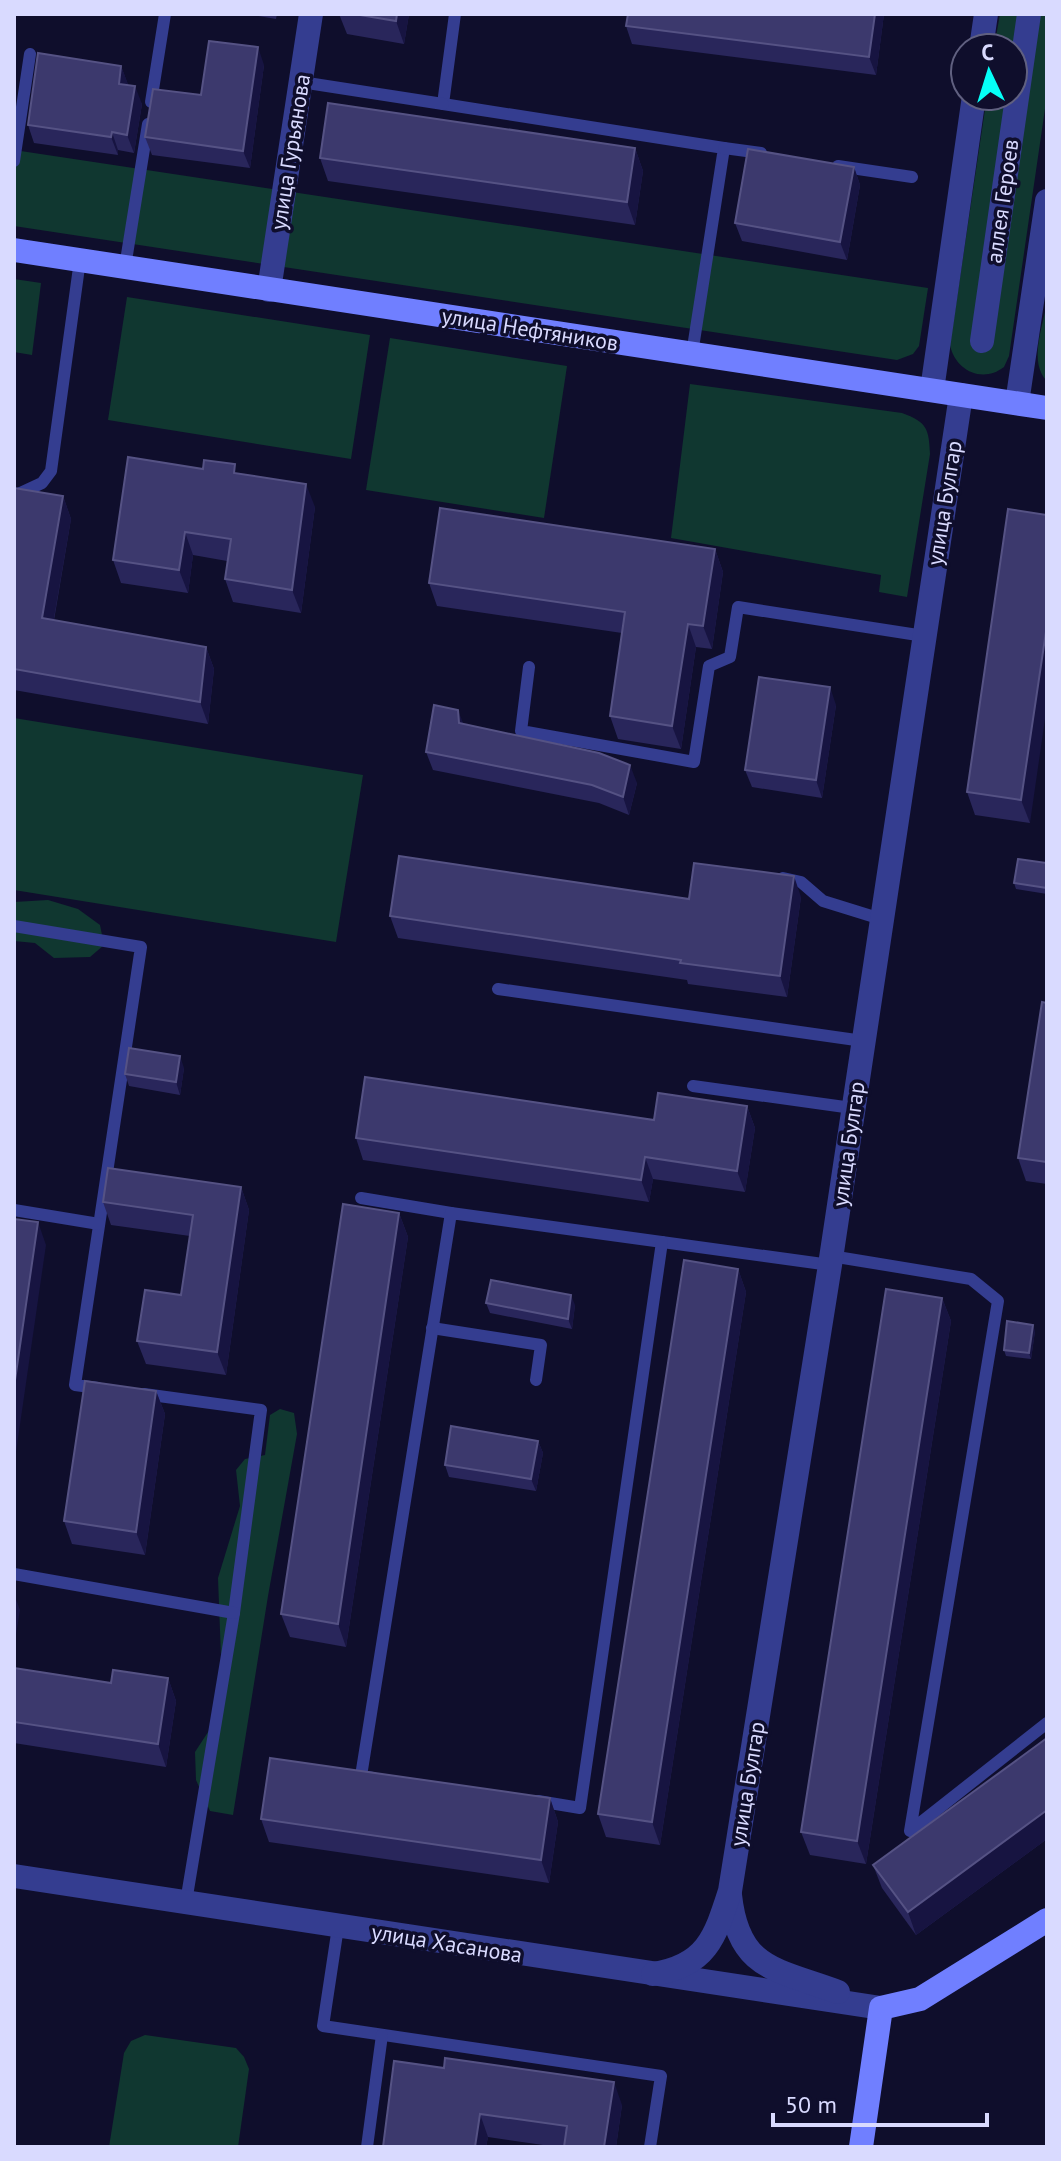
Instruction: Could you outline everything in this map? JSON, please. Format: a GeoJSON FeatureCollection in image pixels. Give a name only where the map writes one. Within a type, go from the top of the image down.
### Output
{"type":"FeatureCollection","features":[{"type":"Feature","properties":{"kind":"street","name":"улица Гурьянова"},"geometry":{"type":"LineString","coordinates":[[269,290],[311,14]]}},
{"type":"Feature","properties":{"kind":"street","name":"аллея Героев"},"geometry":{"type":"LineString","coordinates":[[982,341],[1029,14]]}},
{"type":"Feature","properties":{"kind":"street"},"geometry":{"type":"LineString","coordinates":[[932,390],[972,112]]}},
{"type":"Feature","properties":{"kind":"street"},"geometry":{"type":"LineString","coordinates":[[1017,403],[1047,207]]}},
{"type":"Feature","properties":{"kind":"street","name":"улица Нефтяников"},"geometry":{"type":"LineString","coordinates":[[14,250],[1047,408]]}},
{"type":"Feature","properties":{"kind":"street","name":"улица Булгар"},"geometry":{"type":"LineString","coordinates":[[653,1974],[687,1965],[705,1951],[715,1934],[730,1891],[831,1260],[961,395]]}},
{"type":"Feature","properties":{"kind":"street","name":"улица Хасанова"},"geometry":{"type":"LineString","coordinates":[[14,1876],[881,2008]]}},
{"type":"Feature","properties":{"kind":"street","name":"улица Булгар"},"geometry":{"type":"LineString","coordinates":[[730,1891],[736,1930],[754,1958],[881,2008]]}},
{"type":"Feature","properties":{"kind":"street"},"geometry":{"type":"LineString","coordinates":[[861,2147],[881,2008],[920,1999],[1047,1920]]}},
{"type":"Feature","properties":{"kind":"lane"},"geometry":{"type":"LineString","coordinates":[[125,267],[165,14]]}},
{"type":"Feature","properties":{"kind":"lane"},"geometry":{"type":"LineString","coordinates":[[443,104],[455,14]]}},
{"type":"Feature","properties":{"kind":"lane"},"geometry":{"type":"LineString","coordinates":[[14,161],[30,54]]}},
{"type":"Feature","properties":{"kind":"lane"},"geometry":{"type":"LineString","coordinates":[[301,82],[771,155]]}},
{"type":"Feature","properties":{"kind":"lane"},"geometry":{"type":"LineString","coordinates":[[692,354],[724,148]]}},
{"type":"Feature","properties":{"kind":"lane"},"geometry":{"type":"LineString","coordinates":[[818,163],[912,177]]}},
{"type":"Feature","properties":{"kind":"lane"},"geometry":{"type":"LineString","coordinates":[[14,496],[42,483],[51,471],[80,260]]}},
{"type":"Feature","properties":{"kind":"lane"},"geometry":{"type":"LineString","coordinates":[[529,667],[521,731],[694,762],[709,666],[730,657],[738,607],[924,636]]}},
{"type":"Feature","properties":{"kind":"lane"},"geometry":{"type":"LineString","coordinates":[[774,877],[801,882],[823,901],[881,919]]}},
{"type":"Feature","properties":{"kind":"lane"},"geometry":{"type":"LineString","coordinates":[[14,926],[141,947],[75,1385],[106,1389]]}},
{"type":"Feature","properties":{"kind":"lane"},"geometry":{"type":"LineString","coordinates":[[498,989],[863,1041]]}},
{"type":"Feature","properties":{"kind":"lane"},"geometry":{"type":"LineString","coordinates":[[693,1086],[852,1108]]}},
{"type":"Feature","properties":{"kind":"lane"},"geometry":{"type":"LineString","coordinates":[[361,1198],[662,1242],[971,1279],[998,1301],[910,1831],[1047,1723]]}},
{"type":"Feature","properties":{"kind":"lane"},"geometry":{"type":"LineString","coordinates":[[14,1210],[99,1224]]}},
{"type":"Feature","properties":{"kind":"lane"},"geometry":{"type":"LineString","coordinates":[[361,1776],[451,1213]]}},
{"type":"Feature","properties":{"kind":"lane"},"geometry":{"type":"LineString","coordinates":[[520,1799],[580,1808],[662,1242]]}},
{"type":"Feature","properties":{"kind":"lane"},"geometry":{"type":"LineString","coordinates":[[432,1328],[541,1345],[536,1380]]}},
{"type":"Feature","properties":{"kind":"lane"},"geometry":{"type":"LineString","coordinates":[[137,1393],[261,1410],[234,1613],[186,1902]]}},
{"type":"Feature","properties":{"kind":"lane"},"geometry":{"type":"LineString","coordinates":[[14,1574],[234,1613]]}},
{"type":"Feature","properties":{"kind":"lane"},"geometry":{"type":"LineString","coordinates":[[346,1774],[385,1779]]}},
{"type":"Feature","properties":{"kind":"lane"},"geometry":{"type":"LineString","coordinates":[[338,1927],[323,2026],[661,2076],[650,2147]]}},
{"type":"Feature","properties":{"kind":"lane"},"geometry":{"type":"LineString","coordinates":[[367,2147],[382,2035]]}},
{"type":"Feature","properties":{"kind":"green space"},"geometry":{"type":"Polygon","coordinates":[[[1000,14],[1047,14],[1047,95],[1009,356],[1004,367],[996,372],[979,374],[957,361],[950,345],[985,112],[1029,112],[1029,32],[997,32],[1000,14]]]}},
{"type":"Feature","properties":{"kind":"green space"},"geometry":{"type":"Polygon","coordinates":[[[14,150],[928,288],[919,346],[913,354],[897,360],[14,226],[14,150]]]}},
{"type":"Feature","properties":{"kind":"green space"},"geometry":{"type":"Polygon","coordinates":[[[14,279],[41,283],[32,355],[14,352],[14,279]]]}},
{"type":"Feature","properties":{"kind":"green space"},"geometry":{"type":"Polygon","coordinates":[[[127,297],[370,335],[351,459],[108,420],[127,297]]]}},
{"type":"Feature","properties":{"kind":"green space"},"geometry":{"type":"Polygon","coordinates":[[[1046,307],[1047,381],[1042,374],[1038,355],[1046,307]]]}},
{"type":"Feature","properties":{"kind":"green space"},"geometry":{"type":"Polygon","coordinates":[[[390,338],[567,366],[544,518],[366,490],[390,338]]]}},
{"type":"Feature","properties":{"kind":"green space"},"geometry":{"type":"Polygon","coordinates":[[[690,384],[902,413],[922,423],[929,438],[930,454],[907,597],[879,592],[881,575],[671,538],[690,384]]]}},
{"type":"Feature","properties":{"kind":"green space"},"geometry":{"type":"Polygon","coordinates":[[[14,718],[363,775],[336,942],[14,890],[14,718]]]}},
{"type":"Feature","properties":{"kind":"green space"},"geometry":{"type":"Polygon","coordinates":[[[48,900],[78,909],[100,925],[104,945],[90,957],[54,958],[35,943],[14,941],[14,902],[48,900]]]}},
{"type":"Feature","properties":{"kind":"green space"},"geometry":{"type":"Polygon","coordinates":[[[280,1409],[294,1413],[297,1434],[233,1815],[210,1811],[196,1780],[195,1752],[223,1709],[218,1578],[240,1506],[236,1470],[245,1459],[265,1455],[270,1415],[280,1409]]]}},
{"type":"Feature","properties":{"kind":"green space"},"geometry":{"type":"Polygon","coordinates":[[[145,2035],[236,2048],[244,2057],[249,2069],[238,2147],[109,2147],[124,2053],[131,2041],[145,2035]]]}},
{"type":"Feature","properties":{"kind":"building"},"geometry":{"type":"Polygon","coordinates":[[[354,14],[397,14],[396,21],[354,14]]]}},
{"type":"Feature","properties":{"kind":"building"},"geometry":{"type":"Polygon","coordinates":[[[628,14],[875,14],[869,57],[626,26],[628,14]]]}},
{"type":"Feature","properties":{"kind":"building"},"geometry":{"type":"Polygon","coordinates":[[[209,41],[258,47],[243,151],[145,137],[153,89],[201,95],[209,41]]]}},
{"type":"Feature","properties":{"kind":"building"},"geometry":{"type":"Polygon","coordinates":[[[38,53],[121,66],[119,84],[135,86],[127,135],[112,132],[111,137],[28,125],[38,53]]]}},
{"type":"Feature","properties":{"kind":"building"},"geometry":{"type":"Polygon","coordinates":[[[328,103],[635,148],[627,202],[320,158],[328,103]]]}},
{"type":"Feature","properties":{"kind":"building"},"geometry":{"type":"Polygon","coordinates":[[[748,149],[854,167],[840,242],[735,223],[748,149]]]}},
{"type":"Feature","properties":{"kind":"building"},"geometry":{"type":"Polygon","coordinates":[[[128,457],[203,469],[204,460],[235,464],[234,473],[306,484],[292,590],[225,579],[231,539],[185,532],[179,570],[113,560],[128,457]]]}},
{"type":"Feature","properties":{"kind":"building"},"geometry":{"type":"Polygon","coordinates":[[[14,488],[63,496],[42,618],[206,647],[200,702],[14,669],[14,488]]]}},
{"type":"Feature","properties":{"kind":"building"},"geometry":{"type":"Polygon","coordinates":[[[440,508],[715,549],[703,626],[688,624],[672,726],[610,716],[625,612],[429,583],[440,508]]]}},
{"type":"Feature","properties":{"kind":"building"},"geometry":{"type":"Polygon","coordinates":[[[1008,509],[1047,515],[1047,625],[1021,800],[967,792],[1008,509]]]}},
{"type":"Feature","properties":{"kind":"building"},"geometry":{"type":"Polygon","coordinates":[[[759,677],[830,687],[816,780],[745,770],[759,677]]]}},
{"type":"Feature","properties":{"kind":"building"},"geometry":{"type":"Polygon","coordinates":[[[434,705],[458,710],[459,723],[599,753],[630,765],[623,797],[592,785],[426,752],[434,705]]]}},
{"type":"Feature","properties":{"kind":"building"},"geometry":{"type":"Polygon","coordinates":[[[399,856],[689,899],[694,863],[794,876],[780,976],[390,916],[399,856]]]}},
{"type":"Feature","properties":{"kind":"building"},"geometry":{"type":"Polygon","coordinates":[[[1018,859],[1047,863],[1047,888],[1014,883],[1018,859]]]}},
{"type":"Feature","properties":{"kind":"building"},"geometry":{"type":"Polygon","coordinates":[[[1042,1002],[1047,1003],[1047,1162],[1018,1158],[1042,1002]]]}},
{"type":"Feature","properties":{"kind":"building"},"geometry":{"type":"Polygon","coordinates":[[[129,1048],[180,1056],[176,1082],[125,1074],[129,1048]]]}},
{"type":"Feature","properties":{"kind":"building"},"geometry":{"type":"Polygon","coordinates":[[[365,1077],[654,1120],[658,1093],[747,1106],[737,1171],[645,1157],[641,1180],[356,1138],[365,1077]]]}},
{"type":"Feature","properties":{"kind":"building"},"geometry":{"type":"Polygon","coordinates":[[[108,1168],[241,1187],[217,1352],[137,1341],[145,1290],[181,1295],[193,1215],[103,1202],[108,1168]]]}},
{"type":"Feature","properties":{"kind":"building"},"geometry":{"type":"Polygon","coordinates":[[[343,1204],[399,1213],[338,1624],[281,1614],[343,1204]]]}},
{"type":"Feature","properties":{"kind":"building"},"geometry":{"type":"Polygon","coordinates":[[[14,1219],[38,1222],[14,1387],[14,1219]]]}},
{"type":"Feature","properties":{"kind":"building"},"geometry":{"type":"Polygon","coordinates":[[[684,1260],[738,1269],[652,1822],[598,1814],[684,1260]]]}},
{"type":"Feature","properties":{"kind":"building"},"geometry":{"type":"Polygon","coordinates":[[[491,1280],[571,1295],[568,1319],[486,1303],[491,1280]]]}},
{"type":"Feature","properties":{"kind":"building"},"geometry":{"type":"Polygon","coordinates":[[[886,1289],[942,1298],[857,1841],[801,1832],[886,1289]]]}},
{"type":"Feature","properties":{"kind":"building"},"geometry":{"type":"Polygon","coordinates":[[[1007,1321],[1033,1325],[1029,1353],[1004,1350],[1007,1321]]]}},
{"type":"Feature","properties":{"kind":"building"},"geometry":{"type":"Polygon","coordinates":[[[85,1381],[156,1391],[136,1532],[64,1521],[85,1381]]]}},
{"type":"Feature","properties":{"kind":"building"},"geometry":{"type":"Polygon","coordinates":[[[451,1426],[538,1441],[531,1479],[445,1465],[451,1426]]]}},
{"type":"Feature","properties":{"kind":"building"},"geometry":{"type":"Polygon","coordinates":[[[14,1668],[111,1683],[113,1670],[168,1678],[158,1744],[14,1722],[14,1668]]]}},
{"type":"Feature","properties":{"kind":"building"},"geometry":{"type":"Polygon","coordinates":[[[1047,1738],[1047,1810],[908,1912],[873,1865],[1047,1738]]]}},
{"type":"Feature","properties":{"kind":"building"},"geometry":{"type":"Polygon","coordinates":[[[270,1758],[550,1798],[541,1860],[261,1819],[270,1758]]]}},
{"type":"Feature","properties":{"kind":"building"},"geometry":{"type":"Polygon","coordinates":[[[445,2058],[614,2082],[604,2147],[564,2147],[567,2126],[480,2114],[475,2147],[383,2147],[394,2061],[444,2068],[445,2058]]]}}]}
